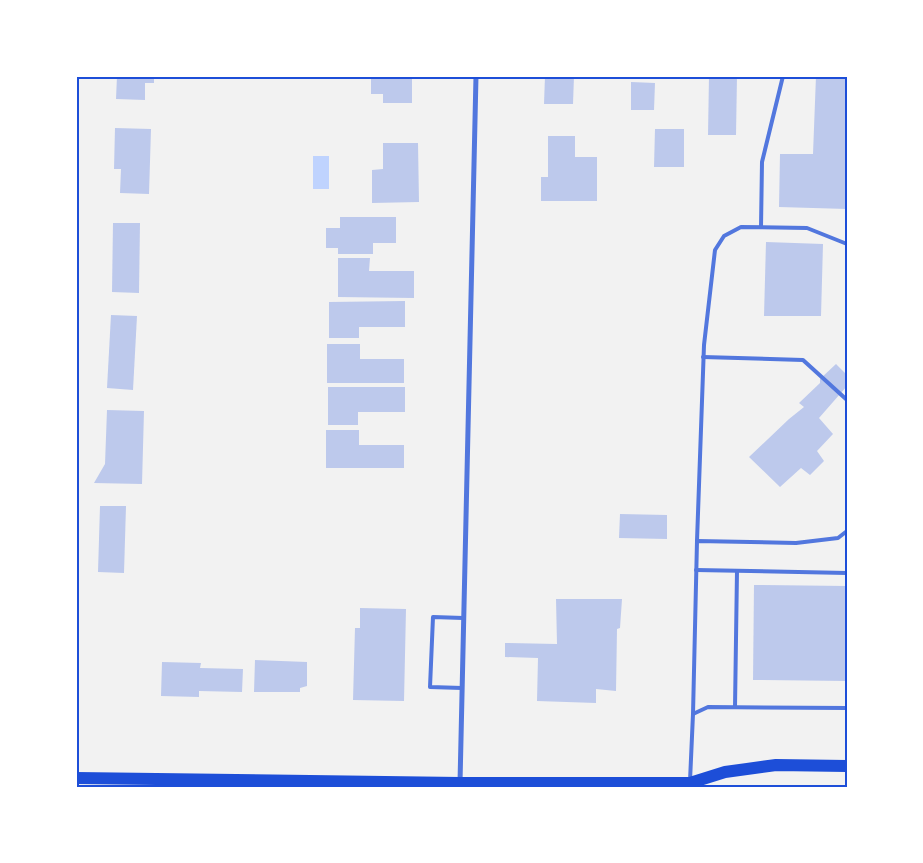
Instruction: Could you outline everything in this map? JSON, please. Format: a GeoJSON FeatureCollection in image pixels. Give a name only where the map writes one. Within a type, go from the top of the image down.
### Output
{"type":"FeatureCollection","features":[{"type":"Feature","properties":{"kind":"main road"},"geometry":{"type":"LineString","coordinates":[[76,778],[144,783],[693,785],[724,772],[776,765],[847,766]]}},
{"type":"Feature","properties":{"kind":"street"},"geometry":{"type":"LineString","coordinates":[[460,783],[476,76]]}},
{"type":"Feature","properties":{"kind":"lane"},"geometry":{"type":"LineString","coordinates":[[761,228],[762,162],[784,76]]}},
{"type":"Feature","properties":{"kind":"lane"},"geometry":{"type":"LineString","coordinates":[[693,785],[696,570],[703,357],[715,250],[724,236],[741,227],[807,228],[847,244]]}},
{"type":"Feature","properties":{"kind":"lane"},"geometry":{"type":"LineString","coordinates":[[703,357],[803,360],[847,400]]}},
{"type":"Feature","properties":{"kind":"lane"},"geometry":{"type":"LineString","coordinates":[[697,541],[796,543],[838,538],[847,530]]}},
{"type":"Feature","properties":{"kind":"lane"},"geometry":{"type":"LineString","coordinates":[[696,570],[847,573]]}},
{"type":"Feature","properties":{"kind":"lane"},"geometry":{"type":"LineString","coordinates":[[735,707],[737,571]]}},
{"type":"Feature","properties":{"kind":"lane"},"geometry":{"type":"LineString","coordinates":[[462,688],[430,686],[433,617],[464,618]]}},
{"type":"Feature","properties":{"kind":"lane"},"geometry":{"type":"LineString","coordinates":[[693,714],[708,707],[847,708]]}},
{"type":"Feature","properties":{"kind":"water"},"geometry":{"type":"Polygon","coordinates":[[[313,156],[329,156],[329,189],[313,189],[313,156]]]}},
{"type":"Feature","properties":{"kind":"building"},"geometry":{"type":"Polygon","coordinates":[[[117,76],[154,76],[154,83],[145,83],[145,100],[116,99],[117,76]]]}},
{"type":"Feature","properties":{"kind":"building"},"geometry":{"type":"Polygon","coordinates":[[[383,76],[412,76],[412,103],[383,103],[383,94],[371,94],[371,79],[383,79],[383,76]]]}},
{"type":"Feature","properties":{"kind":"building"},"geometry":{"type":"Polygon","coordinates":[[[545,76],[574,76],[573,104],[544,104],[545,76]]]}},
{"type":"Feature","properties":{"kind":"building"},"geometry":{"type":"Polygon","coordinates":[[[709,76],[737,76],[736,135],[708,135],[709,76]]]}},
{"type":"Feature","properties":{"kind":"building"},"geometry":{"type":"Polygon","coordinates":[[[816,76],[847,76],[847,209],[779,207],[780,154],[813,154],[816,76]]]}},
{"type":"Feature","properties":{"kind":"building"},"geometry":{"type":"Polygon","coordinates":[[[631,82],[655,83],[654,110],[631,110],[631,82]]]}},
{"type":"Feature","properties":{"kind":"building"},"geometry":{"type":"Polygon","coordinates":[[[115,128],[151,129],[149,194],[120,193],[121,169],[114,169],[115,128]]]}},
{"type":"Feature","properties":{"kind":"building"},"geometry":{"type":"Polygon","coordinates":[[[655,129],[684,129],[684,167],[654,167],[655,129]]]}},
{"type":"Feature","properties":{"kind":"building"},"geometry":{"type":"Polygon","coordinates":[[[548,136],[575,136],[575,157],[597,157],[597,201],[541,201],[541,177],[548,177],[548,136]]]}},
{"type":"Feature","properties":{"kind":"building"},"geometry":{"type":"Polygon","coordinates":[[[383,143],[418,143],[419,202],[372,203],[372,170],[383,169],[383,143]]]}},
{"type":"Feature","properties":{"kind":"building"},"geometry":{"type":"Polygon","coordinates":[[[340,217],[396,217],[396,243],[373,243],[373,254],[338,254],[338,248],[326,248],[326,228],[340,228],[340,217]]]}},
{"type":"Feature","properties":{"kind":"building"},"geometry":{"type":"Polygon","coordinates":[[[113,223],[140,223],[139,293],[112,292],[113,223]]]}},
{"type":"Feature","properties":{"kind":"building"},"geometry":{"type":"Polygon","coordinates":[[[766,242],[823,244],[821,316],[764,316],[766,242]]]}},
{"type":"Feature","properties":{"kind":"building"},"geometry":{"type":"Polygon","coordinates":[[[338,258],[370,258],[369,271],[414,271],[414,298],[338,297],[338,258]]]}},
{"type":"Feature","properties":{"kind":"building"},"geometry":{"type":"Polygon","coordinates":[[[405,301],[405,327],[359,327],[359,338],[329,338],[329,302],[405,301]]]}},
{"type":"Feature","properties":{"kind":"building"},"geometry":{"type":"Polygon","coordinates":[[[111,315],[137,316],[133,390],[107,388],[111,315]]]}},
{"type":"Feature","properties":{"kind":"building"},"geometry":{"type":"Polygon","coordinates":[[[327,344],[360,344],[360,359],[404,359],[404,383],[327,383],[327,344]]]}},
{"type":"Feature","properties":{"kind":"building"},"geometry":{"type":"Polygon","coordinates":[[[836,364],[847,375],[847,386],[819,418],[833,434],[817,451],[824,461],[810,475],[801,468],[780,487],[749,457],[804,407],[799,403],[836,364]]]}},
{"type":"Feature","properties":{"kind":"building"},"geometry":{"type":"Polygon","coordinates":[[[328,387],[405,387],[405,412],[358,412],[358,425],[328,425],[328,387]]]}},
{"type":"Feature","properties":{"kind":"building"},"geometry":{"type":"Polygon","coordinates":[[[107,410],[144,411],[142,484],[94,483],[105,464],[107,410]]]}},
{"type":"Feature","properties":{"kind":"building"},"geometry":{"type":"Polygon","coordinates":[[[326,430],[359,430],[359,445],[404,445],[404,468],[326,468],[326,430]]]}},
{"type":"Feature","properties":{"kind":"building"},"geometry":{"type":"Polygon","coordinates":[[[100,506],[126,506],[124,573],[98,572],[100,506]]]}},
{"type":"Feature","properties":{"kind":"building"},"geometry":{"type":"Polygon","coordinates":[[[620,514],[667,515],[667,539],[619,538],[620,514]]]}},
{"type":"Feature","properties":{"kind":"building"},"geometry":{"type":"Polygon","coordinates":[[[754,585],[847,586],[847,681],[753,680],[754,585]]]}},
{"type":"Feature","properties":{"kind":"building"},"geometry":{"type":"Polygon","coordinates":[[[556,599],[622,599],[620,628],[617,629],[616,691],[596,689],[596,703],[537,701],[538,658],[505,657],[505,643],[557,644],[556,599]]]}},
{"type":"Feature","properties":{"kind":"building"},"geometry":{"type":"Polygon","coordinates":[[[360,608],[406,609],[404,701],[353,700],[355,628],[360,628],[360,608]]]}},
{"type":"Feature","properties":{"kind":"building"},"geometry":{"type":"Polygon","coordinates":[[[255,660],[307,662],[307,686],[300,688],[300,692],[254,692],[255,660]]]}},
{"type":"Feature","properties":{"kind":"building"},"geometry":{"type":"Polygon","coordinates":[[[162,662],[201,663],[200,668],[243,669],[242,692],[199,691],[199,697],[161,696],[162,662]]]}}]}
